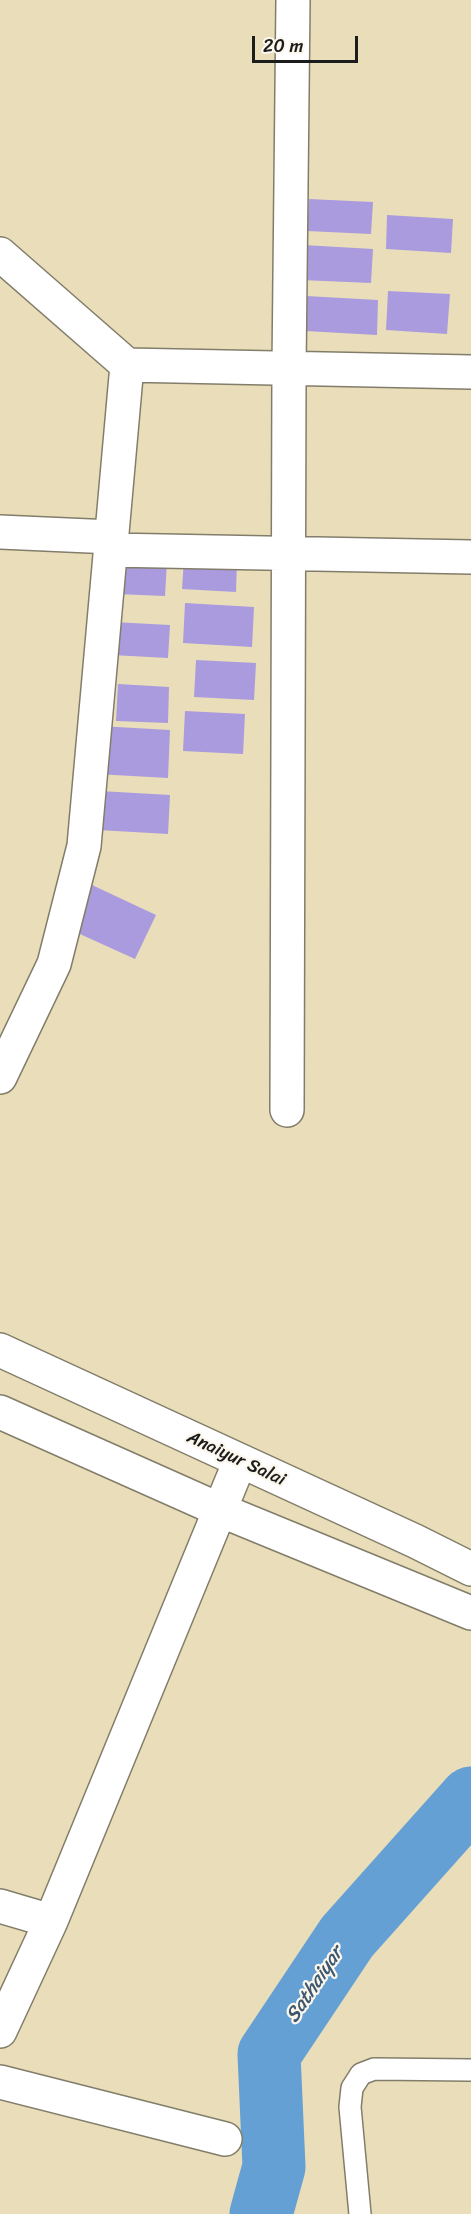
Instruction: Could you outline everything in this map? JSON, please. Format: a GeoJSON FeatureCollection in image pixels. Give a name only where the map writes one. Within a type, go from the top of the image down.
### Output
{"type":"FeatureCollection","features":[{"type":"Feature","properties":{"kind":"street"},"geometry":{"type":"LineString","coordinates":[[287,1110],[289,368],[293,0]]}},
{"type":"Feature","properties":{"kind":"street"},"geometry":{"type":"LineString","coordinates":[[0,254],[127,365],[471,372]]}},
{"type":"Feature","properties":{"kind":"street"},"geometry":{"type":"LineString","coordinates":[[0,1077],[54,964],[84,846],[127,365]]}},
{"type":"Feature","properties":{"kind":"street"},"geometry":{"type":"LineString","coordinates":[[0,532],[112,543],[288,553],[471,557]]}},
{"type":"Feature","properties":{"kind":"street","name":"Anaiyur Salai"},"geometry":{"type":"LineString","coordinates":[[0,1350],[471,1569]]}},
{"type":"Feature","properties":{"kind":"street"},"geometry":{"type":"LineString","coordinates":[[0,1412],[220,1510],[471,1613]]}},
{"type":"Feature","properties":{"kind":"street"},"geometry":{"type":"LineString","coordinates":[[0,2031],[51,1921],[240,1461]]}},
{"type":"Feature","properties":{"kind":"street"},"geometry":{"type":"LineString","coordinates":[[0,1906],[51,1921]]}},
{"type":"Feature","properties":{"kind":"street"},"geometry":{"type":"LineString","coordinates":[[0,2082],[225,2139]]}},
{"type":"Feature","properties":{"kind":"lane"},"geometry":{"type":"LineString","coordinates":[[360,2214],[350,2108],[352,2088],[361,2073],[374,2069],[471,2070]]}},
{"type":"Feature","properties":{"kind":"building"},"geometry":{"type":"Polygon","coordinates":[[[309,199],[373,202],[371,234],[307,231],[309,199]]]}},
{"type":"Feature","properties":{"kind":"building"},"geometry":{"type":"Polygon","coordinates":[[[387,215],[453,219],[451,253],[386,249],[387,215]]]}},
{"type":"Feature","properties":{"kind":"building"},"geometry":{"type":"Polygon","coordinates":[[[303,245],[373,249],[371,283],[301,280],[303,245]]]}},
{"type":"Feature","properties":{"kind":"building"},"geometry":{"type":"Polygon","coordinates":[[[388,291],[450,294],[447,334],[386,330],[388,291]]]}},
{"type":"Feature","properties":{"kind":"building"},"geometry":{"type":"Polygon","coordinates":[[[306,296],[378,300],[377,335],[305,331],[306,296]]]}},
{"type":"Feature","properties":{"kind":"building"},"geometry":{"type":"Polygon","coordinates":[[[118,558],[167,561],[165,596],[116,594],[118,558]]]}},
{"type":"Feature","properties":{"kind":"building"},"geometry":{"type":"Polygon","coordinates":[[[184,558],[237,560],[236,592],[182,589],[184,558]]]}},
{"type":"Feature","properties":{"kind":"building"},"geometry":{"type":"Polygon","coordinates":[[[185,603],[254,607],[252,647],[183,643],[185,603]]]}},
{"type":"Feature","properties":{"kind":"building"},"geometry":{"type":"Polygon","coordinates":[[[113,622],[170,625],[168,658],[112,655],[113,622]]]}},
{"type":"Feature","properties":{"kind":"building"},"geometry":{"type":"Polygon","coordinates":[[[196,660],[256,663],[254,700],[194,697],[196,660]]]}},
{"type":"Feature","properties":{"kind":"building"},"geometry":{"type":"Polygon","coordinates":[[[118,684],[169,687],[168,723],[116,721],[118,684]]]}},
{"type":"Feature","properties":{"kind":"building"},"geometry":{"type":"Polygon","coordinates":[[[185,711],[245,714],[243,754],[183,751],[185,711]]]}},
{"type":"Feature","properties":{"kind":"building"},"geometry":{"type":"Polygon","coordinates":[[[99,726],[170,730],[168,778],[96,774],[99,726]]]}},
{"type":"Feature","properties":{"kind":"building"},"geometry":{"type":"Polygon","coordinates":[[[100,791],[170,795],[168,834],[98,830],[100,791]]]}},
{"type":"Feature","properties":{"kind":"building"},"geometry":{"type":"Polygon","coordinates":[[[92,885],[156,915],[135,959],[71,930],[92,885]]]}},
{"type":"Feature","properties":{"kind":"waterway","name":"Sathaiyar"},"geometry":{"type":"LineString","coordinates":[[261,2214],[274,2167],[269,2054],[347,1937],[471,1798]]}}]}
